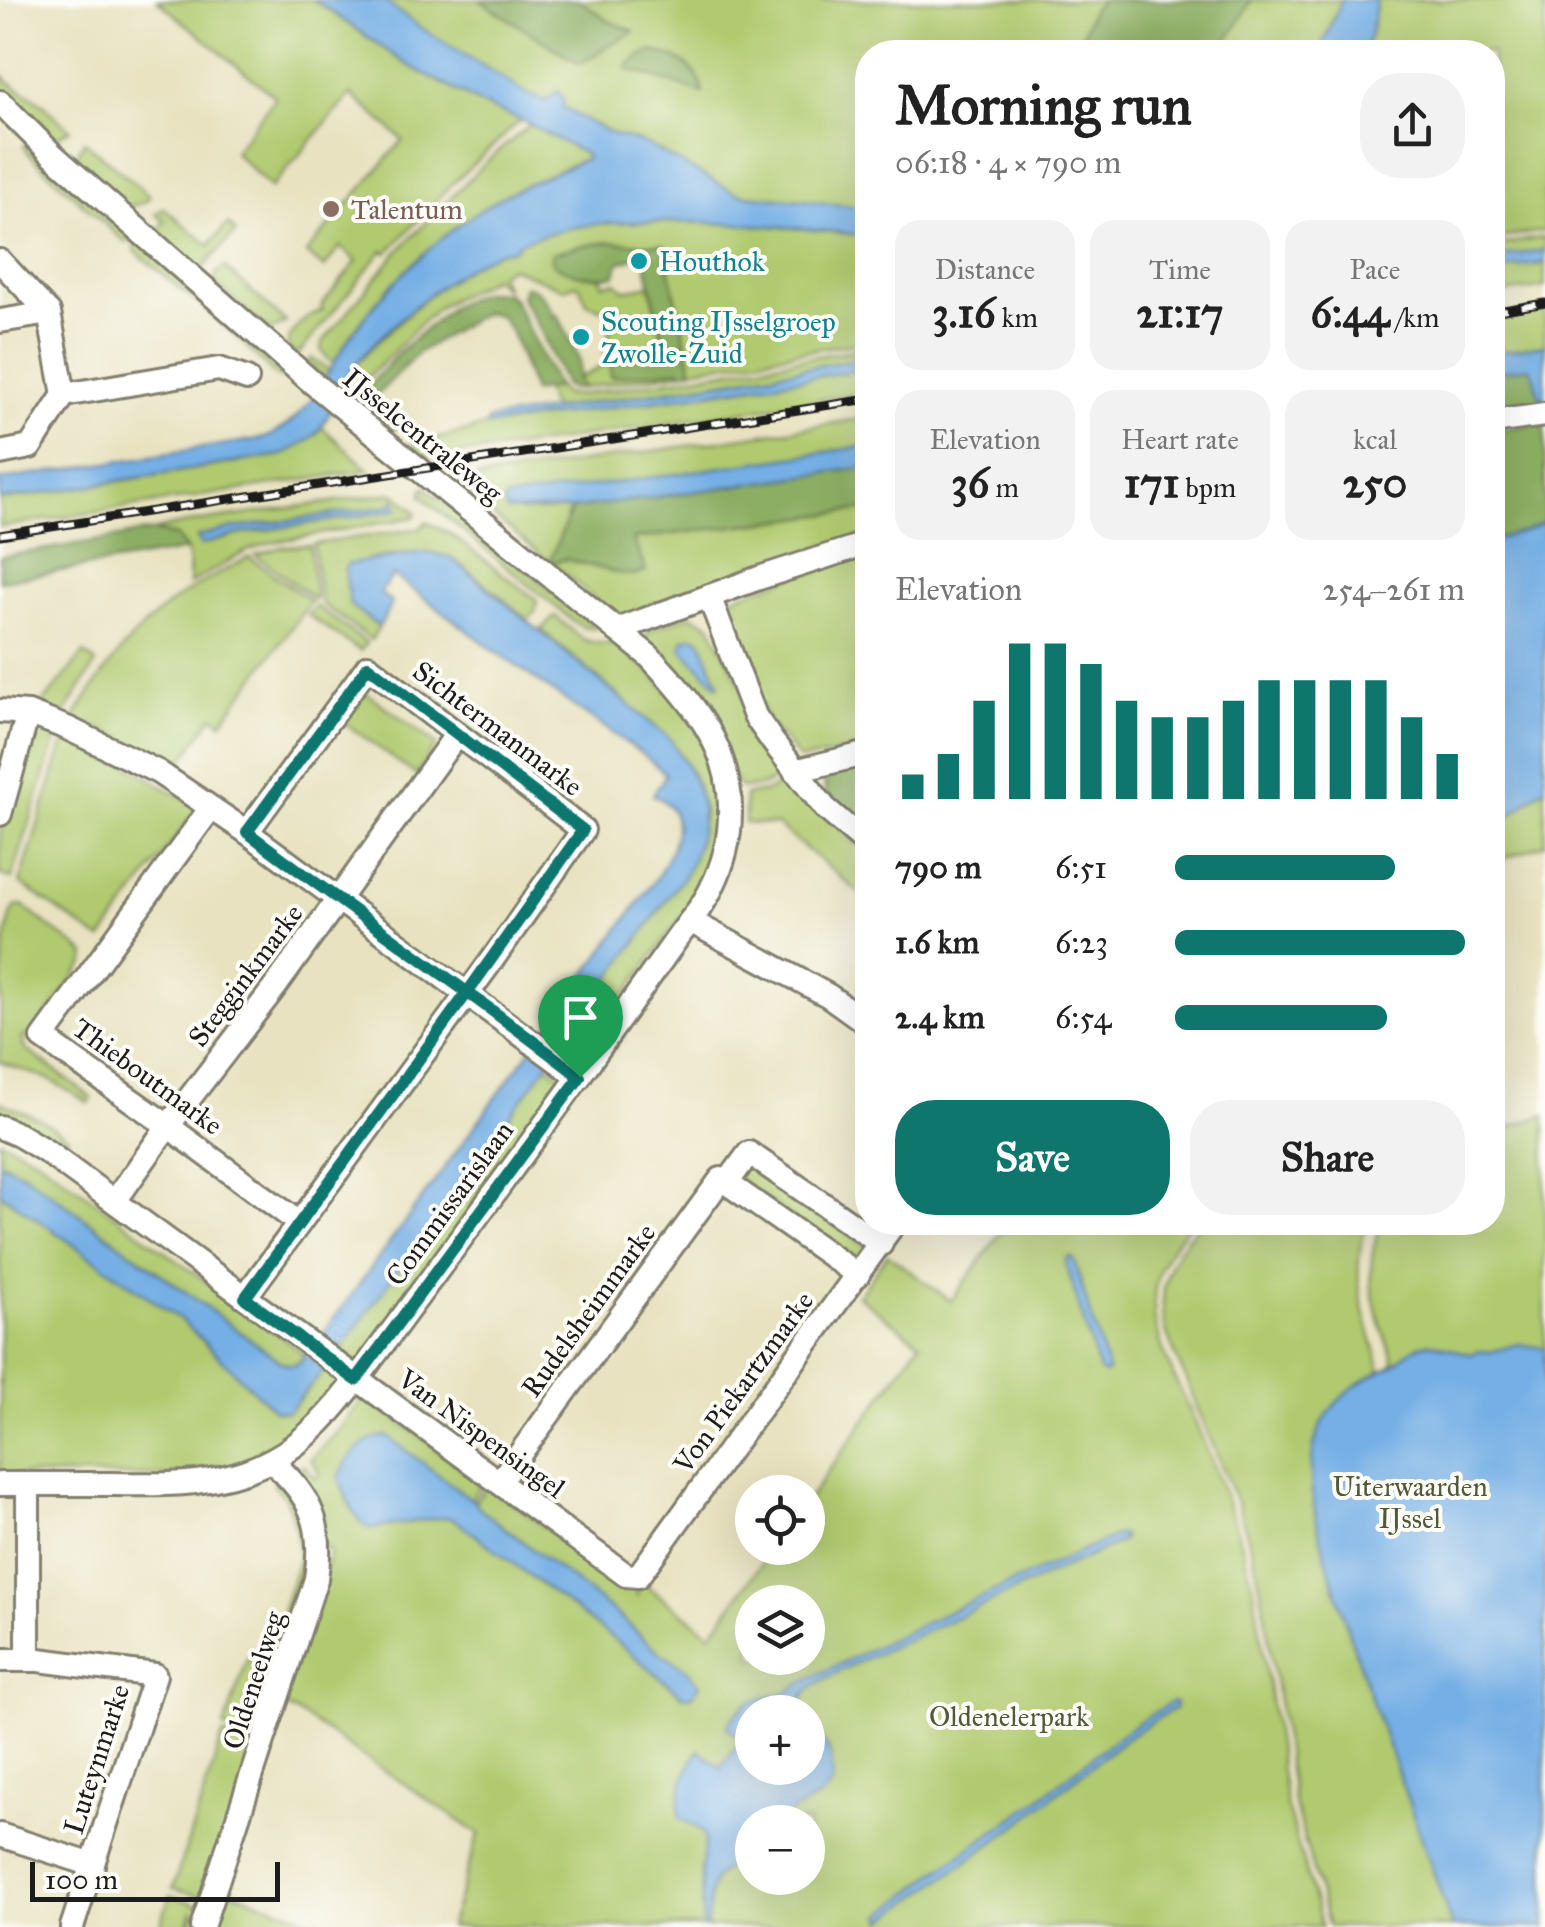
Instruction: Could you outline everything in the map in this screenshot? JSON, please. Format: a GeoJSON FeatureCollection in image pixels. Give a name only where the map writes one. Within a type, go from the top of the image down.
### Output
{"type":"FeatureCollection","features":[{"type":"Feature","properties":{"kind":"street","name":"IJsselcentraleweg"},"geometry":{"type":"LineString","coordinates":[[0,102],[53,155],[314,384],[616,630]]}},
{"type":"Feature","properties":{"kind":"street"},"geometry":{"type":"LineString","coordinates":[[0,261],[49,313],[64,395],[30,447],[0,453]]}},
{"type":"Feature","properties":{"kind":"street"},"geometry":{"type":"LineString","coordinates":[[0,321],[49,313]]}},
{"type":"Feature","properties":{"kind":"street"},"geometry":{"type":"LineString","coordinates":[[64,395],[219,370],[247,378]]}},
{"type":"Feature","properties":{"kind":"street"},"geometry":{"type":"LineString","coordinates":[[1505,421],[1545,416]]}},
{"type":"Feature","properties":{"kind":"street"},"geometry":{"type":"LineString","coordinates":[[616,630],[855,547]]}},
{"type":"Feature","properties":{"kind":"street"},"geometry":{"type":"LineString","coordinates":[[709,596],[755,716],[824,808],[855,833]]}},
{"type":"Feature","properties":{"kind":"street","name":"Commissarislaan"},"geometry":{"type":"LineString","coordinates":[[0,1484],[194,1484],[232,1476],[271,1460],[306,1436],[356,1380],[572,1071],[690,921],[712,888],[727,844],[730,792],[717,747],[693,704],[649,656],[616,630]]}},
{"type":"Feature","properties":{"kind":"street","name":"Sichtermanmarke"},"geometry":{"type":"LineString","coordinates":[[245,1298],[583,830],[368,666],[247,832]]}},
{"type":"Feature","properties":{"kind":"street"},"geometry":{"type":"LineString","coordinates":[[0,711],[28,713],[158,772],[247,832],[572,1071]]}},
{"type":"Feature","properties":{"kind":"street"},"geometry":{"type":"LineString","coordinates":[[0,814],[28,713]]}},
{"type":"Feature","properties":{"kind":"street","name":"Stegginkmarke"},"geometry":{"type":"LineString","coordinates":[[114,1201],[275,987],[457,734]]}},
{"type":"Feature","properties":{"kind":"street"},"geometry":{"type":"LineString","coordinates":[[795,771],[855,756]]}},
{"type":"Feature","properties":{"kind":"street","name":"Thieboutmarke"},"geometry":{"type":"LineString","coordinates":[[210,809],[44,1038],[300,1224]]}},
{"type":"Feature","properties":{"kind":"street"},"geometry":{"type":"LineString","coordinates":[[690,921],[829,996],[855,1015]]}},
{"type":"Feature","properties":{"kind":"street","name":"Van Nispensingel"},"geometry":{"type":"LineString","coordinates":[[0,1127],[44,1150],[626,1575],[638,1576]]}},
{"type":"Feature","properties":{"kind":"street","name":"Rudelsheimmarke"},"geometry":{"type":"LineString","coordinates":[[500,1481],[721,1180],[727,1184],[749,1152],[855,1226]]}},
{"type":"Feature","properties":{"kind":"street"},"geometry":{"type":"LineString","coordinates":[[727,1184],[858,1275]]}},
{"type":"Feature","properties":{"kind":"street","name":"Rudelsheimmarke"},"geometry":{"type":"LineString","coordinates":[[868,1235],[881,1244]]}},
{"type":"Feature","properties":{"kind":"street","name":"Von Piekartzmarke"},"geometry":{"type":"LineString","coordinates":[[638,1576],[887,1235]]}},
{"type":"Feature","properties":{"kind":"street","name":"Oldeneelweg"},"geometry":{"type":"LineString","coordinates":[[202,1927],[316,1579],[316,1522],[299,1489],[271,1460]]}},
{"type":"Feature","properties":{"kind":"street"},"geometry":{"type":"LineString","coordinates":[[28,1484],[28,1660]]}},
{"type":"Feature","properties":{"kind":"street","name":"Luteynmarke"},"geometry":{"type":"LineString","coordinates":[[0,1660],[155,1674],[72,1927]]}},
{"type":"Feature","properties":{"kind":"street"},"geometry":{"type":"LineString","coordinates":[[0,1835],[92,1865]]}},
{"type":"Feature","properties":{"kind":"green space"},"geometry":{"type":"Polygon","coordinates":[[[157,0],[314,0],[408,65],[483,105],[521,120],[453,183],[387,253],[383,250],[298,355],[287,346],[292,334],[306,319],[323,310],[321,306],[357,261],[340,247],[324,268],[306,253],[403,140],[351,94],[271,188],[234,152],[275,97],[157,0]]]}},
{"type":"Feature","properties":{"kind":"green space"},"geometry":{"type":"Polygon","coordinates":[[[383,0],[1342,0],[1324,40],[855,40],[855,207],[734,192],[645,144],[609,133],[528,94],[383,0]]]}},
{"type":"Feature","properties":{"kind":"green space"},"geometry":{"type":"Polygon","coordinates":[[[479,0],[579,0],[609,21],[634,31],[580,64],[479,0]]]}},
{"type":"Feature","properties":{"kind":"green space"},"geometry":{"type":"Polygon","coordinates":[[[1103,0],[1252,0],[1227,40],[1080,40],[1092,9],[1103,0]]]}},
{"type":"Feature","properties":{"kind":"green space"},"geometry":{"type":"Polygon","coordinates":[[[1377,0],[1545,0],[1545,231],[1505,237],[1505,40],[1368,40],[1377,0]]]}},
{"type":"Feature","properties":{"kind":"green space"},"geometry":{"type":"Polygon","coordinates":[[[652,51],[692,69],[703,93],[627,69],[652,51]]]}},
{"type":"Feature","properties":{"kind":"green space"},"geometry":{"type":"Polygon","coordinates":[[[0,72],[70,129],[54,139],[36,121],[33,124],[0,90],[0,72]]]}},
{"type":"Feature","properties":{"kind":"green space"},"geometry":{"type":"Polygon","coordinates":[[[530,125],[587,155],[499,199],[454,229],[387,290],[340,358],[353,367],[449,279],[492,254],[561,230],[628,222],[738,224],[855,235],[855,343],[692,369],[664,246],[609,242],[553,253],[559,268],[601,278],[603,284],[616,282],[625,290],[650,285],[665,348],[610,363],[681,372],[583,388],[577,379],[609,363],[604,347],[616,314],[587,303],[579,285],[564,289],[510,267],[499,274],[506,289],[493,277],[446,302],[366,378],[355,379],[328,359],[321,350],[322,343],[399,250],[485,163],[530,125]]]}},
{"type":"Feature","properties":{"kind":"green space"},"geometry":{"type":"Polygon","coordinates":[[[84,141],[150,196],[145,202],[126,208],[73,162],[84,141]]]}},
{"type":"Feature","properties":{"kind":"green space"},"geometry":{"type":"Polygon","coordinates":[[[27,142],[134,238],[131,242],[125,242],[35,160],[23,147],[27,142]]]}},
{"type":"Feature","properties":{"kind":"green space"},"geometry":{"type":"Polygon","coordinates":[[[164,208],[209,245],[228,224],[236,232],[199,272],[157,231],[165,222],[156,214],[164,208]]]}},
{"type":"Feature","properties":{"kind":"green space"},"geometry":{"type":"Polygon","coordinates":[[[1545,237],[1545,250],[1505,256],[1505,244],[1545,237]]]}},
{"type":"Feature","properties":{"kind":"green space"},"geometry":{"type":"Polygon","coordinates":[[[138,241],[285,374],[275,375],[223,324],[136,252],[134,246],[138,241]]]}},
{"type":"Feature","properties":{"kind":"green space"},"geometry":{"type":"Polygon","coordinates":[[[609,242],[664,245],[692,370],[611,377],[610,363],[665,348],[644,254],[619,263],[615,275],[599,277],[552,263],[552,253],[609,242]]]}},
{"type":"Feature","properties":{"kind":"green space"},"geometry":{"type":"Polygon","coordinates":[[[1545,263],[1545,287],[1505,293],[1505,269],[1545,263]]]}},
{"type":"Feature","properties":{"kind":"green space"},"geometry":{"type":"Polygon","coordinates":[[[224,267],[286,322],[271,331],[215,284],[216,273],[224,267]]]}},
{"type":"Feature","properties":{"kind":"green space"},"geometry":{"type":"Polygon","coordinates":[[[525,286],[539,293],[554,316],[558,315],[579,360],[577,379],[583,388],[565,385],[523,300],[525,286]]]}},
{"type":"Feature","properties":{"kind":"green space"},"geometry":{"type":"Polygon","coordinates":[[[482,292],[507,293],[514,300],[557,387],[533,392],[512,333],[500,316],[488,313],[419,352],[369,399],[365,390],[400,351],[454,305],[482,292]]]}},
{"type":"Feature","properties":{"kind":"green space"},"geometry":{"type":"Polygon","coordinates":[[[1545,310],[1545,345],[1505,351],[1505,317],[1545,310]]]}},
{"type":"Feature","properties":{"kind":"green space"},"geometry":{"type":"Polygon","coordinates":[[[855,350],[855,360],[551,409],[545,389],[557,387],[565,395],[855,350]]]}},
{"type":"Feature","properties":{"kind":"green space"},"geometry":{"type":"Polygon","coordinates":[[[311,358],[355,388],[365,390],[367,404],[400,428],[379,421],[353,402],[308,363],[311,358]]]}},
{"type":"Feature","properties":{"kind":"green space"},"geometry":{"type":"Polygon","coordinates":[[[1531,368],[1545,407],[1505,412],[1505,370],[1531,368]]]}},
{"type":"Feature","properties":{"kind":"green space"},"geometry":{"type":"Polygon","coordinates":[[[855,371],[855,394],[505,449],[423,458],[408,446],[486,426],[855,371]]]}},
{"type":"Feature","properties":{"kind":"green space"},"geometry":{"type":"Polygon","coordinates":[[[855,420],[855,448],[506,499],[519,512],[572,509],[567,516],[565,559],[622,574],[633,539],[855,511],[855,538],[625,616],[612,613],[452,482],[855,420]]]}},
{"type":"Feature","properties":{"kind":"green space"},"geometry":{"type":"Polygon","coordinates":[[[1545,423],[1545,522],[1505,537],[1505,428],[1545,423]]]}},
{"type":"Feature","properties":{"kind":"green space"},"geometry":{"type":"Polygon","coordinates":[[[322,427],[369,470],[0,527],[0,500],[282,455],[322,427]]]}},
{"type":"Feature","properties":{"kind":"green space"},"geometry":{"type":"Polygon","coordinates":[[[855,469],[855,511],[633,539],[646,571],[636,575],[565,559],[548,564],[572,509],[855,469]]]}},
{"type":"Feature","properties":{"kind":"green space"},"geometry":{"type":"Polygon","coordinates":[[[425,487],[596,628],[585,628],[573,621],[433,506],[421,495],[425,487]]]}},
{"type":"Feature","properties":{"kind":"green space"},"geometry":{"type":"Polygon","coordinates":[[[392,493],[417,513],[414,517],[269,543],[189,584],[188,558],[176,536],[153,531],[392,493]],[[395,499],[392,506],[235,528],[201,545],[240,534],[397,510],[395,499]]]}},
{"type":"Feature","properties":{"kind":"green space"},"geometry":{"type":"Polygon","coordinates":[[[426,522],[449,533],[537,600],[535,612],[528,620],[462,566],[429,553],[384,557],[345,569],[350,605],[379,627],[371,640],[321,603],[313,544],[416,529],[426,522]]]}},
{"type":"Feature","properties":{"kind":"green space"},"geometry":{"type":"Polygon","coordinates":[[[153,531],[176,536],[187,550],[0,581],[0,557],[153,531]]]}},
{"type":"Feature","properties":{"kind":"green space"},"geometry":{"type":"Polygon","coordinates":[[[309,545],[315,599],[255,555],[281,547],[309,545]]]}},
{"type":"Feature","properties":{"kind":"green space"},"geometry":{"type":"Polygon","coordinates":[[[855,555],[855,751],[800,760],[767,720],[724,609],[727,599],[855,555]]]}},
{"type":"Feature","properties":{"kind":"green space"},"geometry":{"type":"Polygon","coordinates":[[[249,557],[311,601],[222,722],[213,716],[177,768],[76,720],[107,668],[145,625],[184,594],[249,557]]]}},
{"type":"Feature","properties":{"kind":"green space"},"geometry":{"type":"Polygon","coordinates":[[[316,606],[366,643],[360,651],[308,615],[316,606]]]}},
{"type":"Feature","properties":{"kind":"green space"},"geometry":{"type":"Polygon","coordinates":[[[690,615],[710,624],[781,767],[779,777],[770,782],[740,787],[647,640],[647,631],[690,615]]]}},
{"type":"Feature","properties":{"kind":"green space"},"geometry":{"type":"Polygon","coordinates":[[[555,616],[587,641],[616,643],[647,669],[688,713],[718,770],[720,836],[701,888],[578,1062],[558,1048],[687,872],[704,814],[697,786],[670,739],[541,630],[555,616]]]}},
{"type":"Feature","properties":{"kind":"green space"},"geometry":{"type":"Polygon","coordinates":[[[84,653],[96,663],[64,715],[39,708],[84,653]]]}},
{"type":"Feature","properties":{"kind":"green space"},"geometry":{"type":"Polygon","coordinates":[[[364,691],[437,745],[416,775],[342,721],[364,691]]]}},
{"type":"Feature","properties":{"kind":"green space"},"geometry":{"type":"Polygon","coordinates":[[[32,723],[57,736],[12,879],[0,875],[0,833],[32,723]]]}},
{"type":"Feature","properties":{"kind":"green space"},"geometry":{"type":"Polygon","coordinates":[[[65,739],[94,745],[194,805],[194,812],[101,940],[20,883],[65,739]]]}},
{"type":"Feature","properties":{"kind":"green space"},"geometry":{"type":"Polygon","coordinates":[[[855,761],[855,824],[825,793],[831,769],[855,761]]]}},
{"type":"Feature","properties":{"kind":"green space"},"geometry":{"type":"Polygon","coordinates":[[[785,781],[795,784],[855,842],[855,889],[777,825],[745,823],[745,795],[766,792],[785,781]]]}},
{"type":"Feature","properties":{"kind":"green space"},"geometry":{"type":"Polygon","coordinates":[[[1545,787],[1545,844],[1505,858],[1506,819],[1545,787]]]}},
{"type":"Feature","properties":{"kind":"green space"},"geometry":{"type":"Polygon","coordinates":[[[22,906],[86,954],[85,962],[30,1039],[25,1035],[21,1039],[26,1044],[23,1047],[92,1098],[89,1103],[48,1079],[0,1062],[6,937],[15,907],[22,906]]]}},
{"type":"Feature","properties":{"kind":"green space"},"geometry":{"type":"Polygon","coordinates":[[[546,1064],[564,1077],[358,1367],[338,1353],[546,1064]]]}},
{"type":"Feature","properties":{"kind":"green space"},"geometry":{"type":"Polygon","coordinates":[[[0,1102],[42,1120],[68,1137],[61,1148],[0,1115],[0,1102]]]}},
{"type":"Feature","properties":{"kind":"green space","name":"Uiterwaarden IJssel"},"geometry":{"type":"Polygon","coordinates":[[[1545,1115],[1545,1927],[1329,1927],[1294,1803],[1253,1554],[1237,1503],[1166,1332],[1164,1286],[1173,1259],[1190,1235],[1363,1235],[1359,1262],[1361,1297],[1381,1370],[1388,1369],[1393,1358],[1372,1292],[1371,1261],[1378,1235],[1505,1235],[1505,1129],[1545,1115]]]}},
{"type":"Feature","properties":{"kind":"green space"},"geometry":{"type":"Polygon","coordinates":[[[0,1140],[38,1159],[302,1352],[303,1360],[292,1365],[281,1362],[23,1173],[0,1162],[0,1140]]]}},
{"type":"Feature","properties":{"kind":"green space"},"geometry":{"type":"Polygon","coordinates":[[[746,1162],[871,1250],[851,1262],[736,1177],[746,1162]]]}},
{"type":"Feature","properties":{"kind":"green space"},"geometry":{"type":"Polygon","coordinates":[[[0,1193],[181,1320],[275,1411],[288,1412],[325,1369],[337,1376],[339,1389],[306,1425],[253,1460],[186,1476],[0,1475],[0,1193]]]}},
{"type":"Feature","properties":{"kind":"green space","name":"Oldenelerpark"},"geometry":{"type":"Polygon","coordinates":[[[999,1235],[1182,1235],[1160,1270],[1154,1293],[1158,1335],[1221,1484],[1248,1569],[1286,1804],[1322,1927],[449,1927],[479,1834],[281,1705],[330,1554],[294,1472],[304,1465],[315,1478],[320,1474],[311,1459],[365,1396],[483,1482],[471,1500],[475,1501],[487,1485],[629,1588],[636,1588],[637,1597],[642,1582],[711,1634],[735,1601],[735,1675],[825,1675],[825,1585],[746,1585],[761,1565],[825,1565],[825,1476],[920,1343],[858,1296],[887,1254],[951,1301],[999,1235]]]}},
{"type":"Feature","properties":{"kind":"green space"},"geometry":{"type":"Polygon","coordinates":[[[281,1479],[289,1487],[314,1546],[281,1661],[269,1655],[299,1558],[292,1516],[285,1497],[273,1484],[281,1479]]]}},
{"type":"Feature","properties":{"kind":"green space"},"geometry":{"type":"Polygon","coordinates":[[[247,1659],[282,1673],[259,1739],[224,1728],[247,1659]]]}},
{"type":"Feature","properties":{"kind":"green space"},"geometry":{"type":"Polygon","coordinates":[[[223,1735],[257,1746],[207,1898],[173,1888],[223,1735]]]}},
{"type":"Feature","properties":{"kind":"green space"},"geometry":{"type":"Polygon","coordinates":[[[222,1888],[333,1927],[208,1927],[222,1888]]]}},
{"type":"Feature","properties":{"kind":"green space"},"geometry":{"type":"Polygon","coordinates":[[[170,1895],[204,1906],[197,1927],[189,1927],[192,1910],[186,1927],[160,1927],[170,1895]]]}},
{"type":"Feature","properties":{"kind":"water"},"geometry":{"type":"Polygon","coordinates":[[[314,0],[383,0],[528,94],[545,101],[558,91],[563,108],[609,133],[645,144],[734,192],[855,207],[855,235],[713,223],[629,222],[569,228],[539,236],[473,264],[426,297],[353,368],[316,433],[282,455],[0,500],[0,480],[265,438],[281,429],[316,393],[374,306],[433,246],[500,198],[585,159],[586,155],[521,120],[483,105],[408,65],[314,0]]]}},
{"type":"Feature","properties":{"kind":"water"},"geometry":{"type":"Polygon","coordinates":[[[1342,0],[1377,0],[1368,40],[1324,40],[1342,0]]]}},
{"type":"Feature","properties":{"kind":"water"},"geometry":{"type":"Polygon","coordinates":[[[1545,250],[1545,263],[1505,269],[1505,256],[1545,250]]]}},
{"type":"Feature","properties":{"kind":"water"},"geometry":{"type":"Polygon","coordinates":[[[1545,345],[1545,402],[1529,367],[1505,370],[1505,351],[1545,345]]]}},
{"type":"Feature","properties":{"kind":"water"},"geometry":{"type":"Polygon","coordinates":[[[855,360],[855,371],[486,426],[488,420],[855,360]]]}},
{"type":"Feature","properties":{"kind":"water"},"geometry":{"type":"Polygon","coordinates":[[[855,448],[855,469],[572,509],[507,511],[506,499],[855,448]]]}},
{"type":"Feature","properties":{"kind":"water"},"geometry":{"type":"Polygon","coordinates":[[[395,499],[398,510],[240,534],[201,545],[197,537],[391,506],[395,499]]]}},
{"type":"Feature","properties":{"kind":"water"},"geometry":{"type":"Polygon","coordinates":[[[1545,522],[1545,787],[1505,820],[1505,537],[1545,522]]]}},
{"type":"Feature","properties":{"kind":"water"},"geometry":{"type":"Polygon","coordinates":[[[425,552],[450,557],[670,739],[697,788],[702,818],[687,872],[338,1353],[319,1339],[658,876],[676,831],[672,811],[653,795],[666,774],[393,575],[380,593],[392,603],[379,627],[350,605],[345,569],[348,564],[425,552]]]}},
{"type":"Feature","properties":{"kind":"water"},"geometry":{"type":"Polygon","coordinates":[[[694,636],[701,640],[718,686],[681,648],[684,639],[694,636]]]}},
{"type":"Feature","properties":{"kind":"water"},"geometry":{"type":"Polygon","coordinates":[[[0,1162],[23,1173],[281,1362],[298,1363],[303,1360],[302,1352],[325,1369],[288,1412],[275,1411],[181,1320],[0,1193],[0,1162]]]}},
{"type":"Feature","properties":{"kind":"water"},"geometry":{"type":"Polygon","coordinates":[[[1069,1257],[1075,1264],[1108,1371],[1105,1374],[1099,1371],[1066,1264],[1069,1257]]]}},
{"type":"Feature","properties":{"kind":"water","name":"Uiterwaarden IJssel"},"geometry":{"type":"Polygon","coordinates":[[[1431,1343],[1471,1354],[1518,1344],[1545,1348],[1545,1927],[1452,1927],[1364,1678],[1317,1523],[1311,1468],[1322,1423],[1349,1391],[1414,1348],[1431,1343]]]}},
{"type":"Feature","properties":{"kind":"water"},"geometry":{"type":"Polygon","coordinates":[[[387,1436],[618,1615],[660,1653],[688,1670],[700,1685],[691,1696],[682,1695],[455,1520],[445,1517],[370,1529],[364,1525],[351,1507],[339,1478],[357,1450],[371,1440],[387,1436]]]}},
{"type":"Feature","properties":{"kind":"water"},"geometry":{"type":"Polygon","coordinates":[[[1120,1534],[1124,1537],[846,1668],[805,1695],[776,1695],[817,1675],[825,1675],[825,1671],[1120,1534]]]}},
{"type":"Feature","properties":{"kind":"water"},"geometry":{"type":"Polygon","coordinates":[[[1176,1703],[1175,1708],[1129,1736],[1012,1829],[884,1920],[882,1915],[932,1875],[1030,1806],[1128,1729],[1176,1703]]]}},
{"type":"Feature","properties":{"kind":"water"},"geometry":{"type":"Polygon","coordinates":[[[735,1715],[735,1733],[727,1727],[735,1715]]]}},
{"type":"Feature","properties":{"kind":"water"},"geometry":{"type":"Polygon","coordinates":[[[825,1745],[832,1765],[832,1784],[823,1795],[804,1805],[735,1805],[735,1863],[714,1881],[707,1927],[703,1927],[701,1873],[705,1838],[680,1818],[681,1791],[699,1750],[721,1767],[735,1748],[735,1785],[825,1785],[825,1745]]]}},
{"type":"Feature","properties":{"kind":"railway"},"geometry":{"type":"LineString","coordinates":[[1505,310],[1545,303]]}},
{"type":"Feature","properties":{"kind":"railway"},"geometry":{"type":"LineString","coordinates":[[0,535],[855,401]]}},
{"type":"Feature","properties":{"kind":"place","name":"Talentum"},"geometry":{"type":"Point","coordinates":[331,209]}},
{"type":"Feature","properties":{"kind":"place","name":"Houthok"},"geometry":{"type":"Point","coordinates":[639,261]}},
{"type":"Feature","properties":{"kind":"place","name":"Scouting IJsselgroep Zwolle-Zuid"},"geometry":{"type":"Point","coordinates":[581,337]}},
{"type":"Feature","properties":{"kind":"route"},"geometry":{"type":"LineString","coordinates":[[580,1077],[356,1380],[245,1298],[467,993],[490,963],[583,830],[368,666],[247,832],[338,901],[467,993],[580,1077]]}}]}
